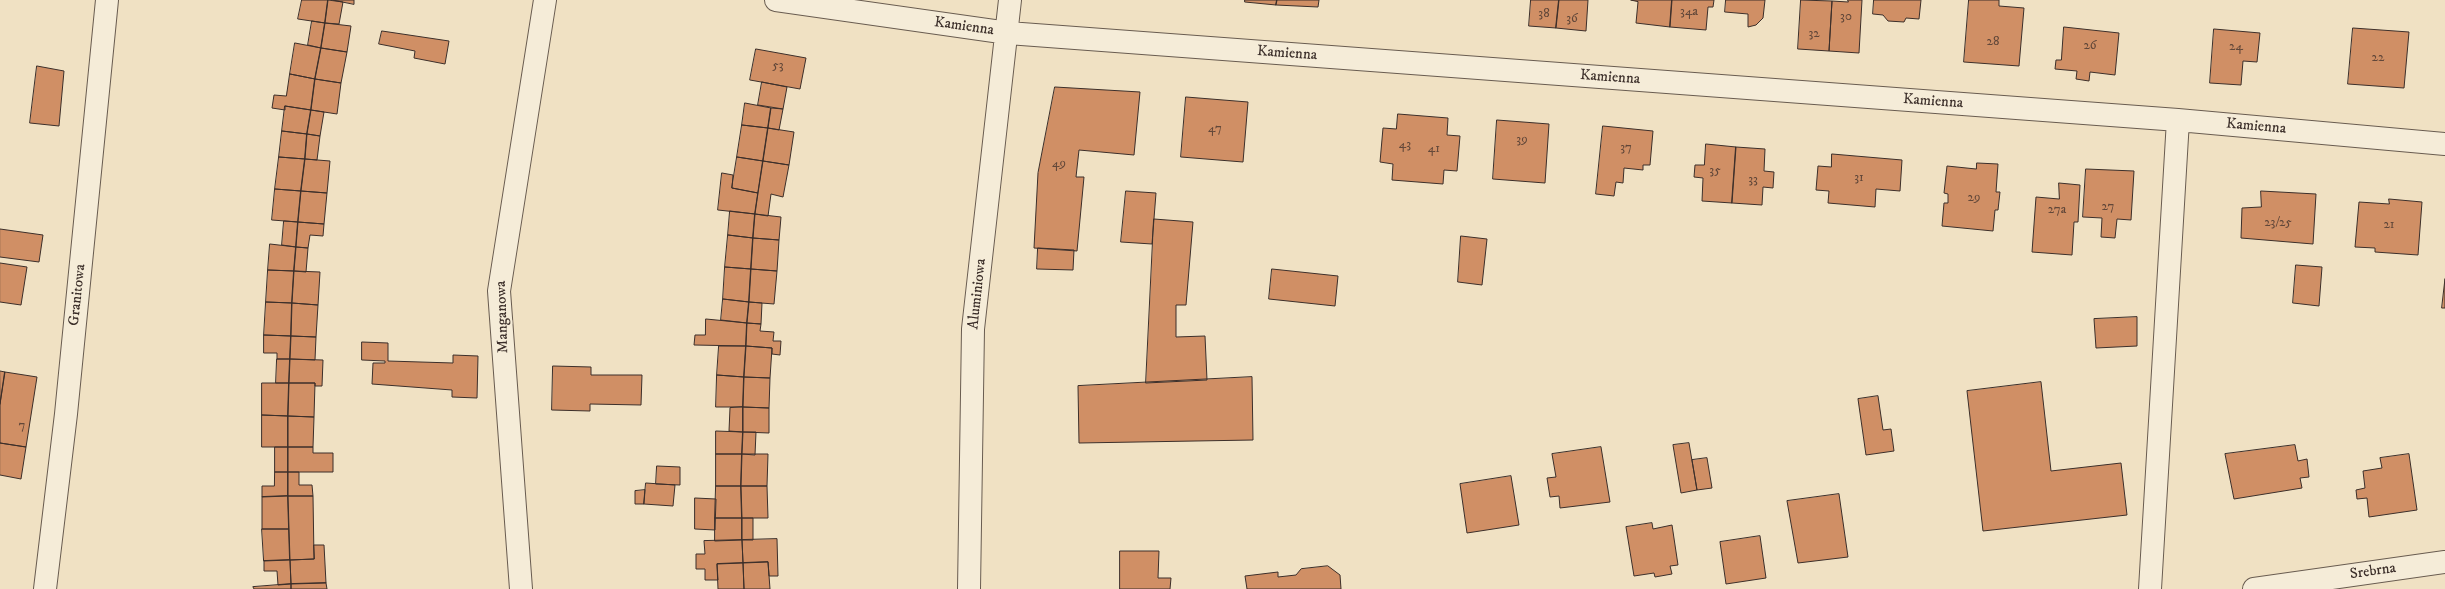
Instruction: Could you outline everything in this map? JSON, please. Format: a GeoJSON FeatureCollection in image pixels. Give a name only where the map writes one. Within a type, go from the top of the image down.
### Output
{"type":"FeatureCollection","features":[{"type":"Feature","properties":{"kind":"street","name":"Granitowa"},"geometry":{"type":"LineString","coordinates":[[45,589],[66,414],[107,0]]}},
{"type":"Feature","properties":{"kind":"street","name":"Manganowa"},"geometry":{"type":"LineString","coordinates":[[521,589],[499,291],[545,0]]}},
{"type":"Feature","properties":{"kind":"street","name":"Kamienna"},"geometry":{"type":"LineString","coordinates":[[776,0],[1008,33],[2178,120],[2445,144]]}},
{"type":"Feature","properties":{"kind":"street","name":"Aluminiowa"},"geometry":{"type":"LineString","coordinates":[[969,589],[973,329],[1008,33],[1010,0]]}},
{"type":"Feature","properties":{"kind":"street"},"geometry":{"type":"LineString","coordinates":[[2150,589],[2178,120]]}},
{"type":"Feature","properties":{"kind":"street","name":"Srebrna"},"geometry":{"type":"LineString","coordinates":[[2254,589],[2445,562]]}},
{"type":"Feature","properties":{"kind":"building"},"geometry":{"type":"Polygon","coordinates":[[[302,0],[328,0],[325,23],[298,19],[302,0]]]}},
{"type":"Feature","properties":{"kind":"building"},"geometry":{"type":"Polygon","coordinates":[[[328,0],[343,2],[339,24],[325,23],[328,0]]]}},
{"type":"Feature","properties":{"kind":"building"},"geometry":{"type":"Polygon","coordinates":[[[333,0],[354,0],[354,4],[333,0]]]}},
{"type":"Feature","properties":{"kind":"building"},"geometry":{"type":"Polygon","coordinates":[[[1245,0],[1277,0],[1276,5],[1245,2],[1245,0]]]}},
{"type":"Feature","properties":{"kind":"building"},"geometry":{"type":"Polygon","coordinates":[[[1277,0],[1319,0],[1318,7],[1276,5],[1277,0]]]}},
{"type":"Feature","properties":{"kind":"building"},"geometry":{"type":"Polygon","coordinates":[[[1531,0],[1559,0],[1556,28],[1529,26],[1531,0]]]}},
{"type":"Feature","properties":{"kind":"building"},"geometry":{"type":"Polygon","coordinates":[[[1559,0],[1588,0],[1586,31],[1556,28],[1559,0]]]}},
{"type":"Feature","properties":{"kind":"building"},"geometry":{"type":"Polygon","coordinates":[[[1631,0],[1672,0],[1670,27],[1636,23],[1638,2],[1631,0]]]}},
{"type":"Feature","properties":{"kind":"building"},"geometry":{"type":"Polygon","coordinates":[[[1672,0],[1714,0],[1713,7],[1708,7],[1706,30],[1670,27],[1672,0]]]}},
{"type":"Feature","properties":{"kind":"building"},"geometry":{"type":"Polygon","coordinates":[[[1726,0],[1765,0],[1763,18],[1756,25],[1748,27],[1748,14],[1725,12],[1726,0]]]}},
{"type":"Feature","properties":{"kind":"building"},"geometry":{"type":"Polygon","coordinates":[[[1801,0],[1832,1],[1829,51],[1798,49],[1801,0]]]}},
{"type":"Feature","properties":{"kind":"building"},"geometry":{"type":"Polygon","coordinates":[[[1848,0],[1862,0],[1859,53],[1829,51],[1832,1],[1848,2],[1848,0]]]}},
{"type":"Feature","properties":{"kind":"building"},"geometry":{"type":"Polygon","coordinates":[[[1874,0],[1921,0],[1919,19],[1906,18],[1904,22],[1888,21],[1883,15],[1873,14],[1874,0]]]}},
{"type":"Feature","properties":{"kind":"building"},"geometry":{"type":"Polygon","coordinates":[[[1969,0],[1999,0],[1999,6],[2024,8],[2019,66],[1964,62],[1969,0]]]}},
{"type":"Feature","properties":{"kind":"building"},"geometry":{"type":"Polygon","coordinates":[[[312,21],[325,23],[321,48],[308,45],[312,21]]]}},
{"type":"Feature","properties":{"kind":"building"},"geometry":{"type":"Polygon","coordinates":[[[325,23],[351,26],[347,52],[321,48],[325,23]]]}},
{"type":"Feature","properties":{"kind":"building"},"geometry":{"type":"Polygon","coordinates":[[[2064,27],[2119,33],[2115,75],[2090,72],[2089,81],[2076,79],[2077,71],[2055,69],[2056,60],[2061,60],[2064,27]]]}},
{"type":"Feature","properties":{"kind":"building"},"geometry":{"type":"Polygon","coordinates":[[[2353,28],[2409,32],[2404,88],[2348,84],[2353,28]]]}},
{"type":"Feature","properties":{"kind":"building"},"geometry":{"type":"Polygon","coordinates":[[[2214,29],[2260,33],[2257,62],[2243,61],[2241,85],[2210,83],[2214,29]]]}},
{"type":"Feature","properties":{"kind":"building"},"geometry":{"type":"Polygon","coordinates":[[[382,31],[449,41],[445,64],[414,58],[415,51],[379,44],[382,31]]]}},
{"type":"Feature","properties":{"kind":"building"},"geometry":{"type":"Polygon","coordinates":[[[295,43],[321,48],[315,79],[290,74],[295,43]]]}},
{"type":"Feature","properties":{"kind":"building"},"geometry":{"type":"Polygon","coordinates":[[[321,48],[347,52],[341,83],[315,79],[321,48]]]}},
{"type":"Feature","properties":{"kind":"building"},"geometry":{"type":"Polygon","coordinates":[[[756,49],[806,58],[800,89],[750,80],[756,49]]]}},
{"type":"Feature","properties":{"kind":"building"},"geometry":{"type":"Polygon","coordinates":[[[37,66],[64,71],[59,126],[30,123],[37,66]]]}},
{"type":"Feature","properties":{"kind":"building"},"geometry":{"type":"Polygon","coordinates":[[[290,74],[315,79],[311,110],[285,106],[285,110],[272,108],[274,95],[286,96],[290,74]]]}},
{"type":"Feature","properties":{"kind":"building"},"geometry":{"type":"Polygon","coordinates":[[[315,79],[341,83],[337,114],[311,110],[315,79]]]}},
{"type":"Feature","properties":{"kind":"building"},"geometry":{"type":"Polygon","coordinates":[[[762,82],[787,87],[783,109],[758,105],[762,82]]]}},
{"type":"Feature","properties":{"kind":"building"},"geometry":{"type":"Polygon","coordinates":[[[1055,87],[1140,92],[1134,155],[1079,150],[1076,177],[1084,177],[1077,251],[1034,248],[1038,173],[1055,87]]]}},
{"type":"Feature","properties":{"kind":"building"},"geometry":{"type":"Polygon","coordinates":[[[1186,97],[1248,102],[1243,162],[1181,157],[1186,97]]]}},
{"type":"Feature","properties":{"kind":"building"},"geometry":{"type":"Polygon","coordinates":[[[745,103],[771,108],[768,128],[742,125],[745,103]]]}},
{"type":"Feature","properties":{"kind":"building"},"geometry":{"type":"Polygon","coordinates":[[[285,106],[311,110],[307,134],[282,131],[285,106]]]}},
{"type":"Feature","properties":{"kind":"building"},"geometry":{"type":"Polygon","coordinates":[[[771,108],[783,109],[779,130],[768,128],[771,108]]]}},
{"type":"Feature","properties":{"kind":"building"},"geometry":{"type":"Polygon","coordinates":[[[311,110],[324,112],[320,136],[307,134],[311,110]]]}},
{"type":"Feature","properties":{"kind":"building"},"geometry":{"type":"Polygon","coordinates":[[[1398,114],[1448,118],[1447,135],[1460,136],[1457,171],[1444,170],[1443,184],[1392,180],[1393,164],[1380,162],[1383,128],[1396,129],[1398,114]]]}},
{"type":"Feature","properties":{"kind":"building"},"geometry":{"type":"Polygon","coordinates":[[[1497,120],[1549,124],[1545,183],[1493,179],[1497,120]]]}},
{"type":"Feature","properties":{"kind":"building"},"geometry":{"type":"Polygon","coordinates":[[[742,125],[768,128],[763,161],[737,157],[742,125]]]}},
{"type":"Feature","properties":{"kind":"building"},"geometry":{"type":"Polygon","coordinates":[[[1603,126],[1653,131],[1650,165],[1643,165],[1643,170],[1624,168],[1623,183],[1616,182],[1614,196],[1596,194],[1603,126]]]}},
{"type":"Feature","properties":{"kind":"building"},"geometry":{"type":"Polygon","coordinates":[[[768,128],[794,132],[789,165],[763,161],[768,128]]]}},
{"type":"Feature","properties":{"kind":"building"},"geometry":{"type":"Polygon","coordinates":[[[282,131],[307,134],[305,159],[279,157],[282,131]]]}},
{"type":"Feature","properties":{"kind":"building"},"geometry":{"type":"Polygon","coordinates":[[[307,134],[320,136],[317,160],[305,159],[307,134]]]}},
{"type":"Feature","properties":{"kind":"building"},"geometry":{"type":"Polygon","coordinates":[[[1706,144],[1736,147],[1732,203],[1702,201],[1703,178],[1694,177],[1695,165],[1704,165],[1706,144]]]}},
{"type":"Feature","properties":{"kind":"building"},"geometry":{"type":"Polygon","coordinates":[[[1736,147],[1765,149],[1764,171],[1774,172],[1773,188],[1763,187],[1762,205],[1732,203],[1736,147]]]}},
{"type":"Feature","properties":{"kind":"building"},"geometry":{"type":"Polygon","coordinates":[[[1832,154],[1902,160],[1900,191],[1876,189],[1875,207],[1828,203],[1829,191],[1816,190],[1818,166],[1831,167],[1832,154]]]}},
{"type":"Feature","properties":{"kind":"building"},"geometry":{"type":"Polygon","coordinates":[[[279,157],[305,159],[301,191],[275,189],[279,157]]]}},
{"type":"Feature","properties":{"kind":"building"},"geometry":{"type":"Polygon","coordinates":[[[737,157],[763,161],[758,193],[732,188],[737,157]]]}},
{"type":"Feature","properties":{"kind":"building"},"geometry":{"type":"Polygon","coordinates":[[[305,159],[330,161],[327,193],[301,191],[305,159]]]}},
{"type":"Feature","properties":{"kind":"building"},"geometry":{"type":"Polygon","coordinates":[[[763,161],[789,165],[783,197],[771,194],[768,216],[755,214],[763,161]]]}},
{"type":"Feature","properties":{"kind":"building"},"geometry":{"type":"Polygon","coordinates":[[[1977,163],[1998,164],[1996,192],[2000,192],[1998,210],[1995,210],[1993,231],[1942,226],[1944,203],[1948,203],[1948,194],[1944,193],[1947,166],[1976,169],[1977,163]]]}},
{"type":"Feature","properties":{"kind":"building"},"geometry":{"type":"Polygon","coordinates":[[[2086,169],[2134,171],[2131,220],[2117,219],[2115,238],[2101,237],[2102,218],[2083,217],[2086,169]]]}},
{"type":"Feature","properties":{"kind":"building"},"geometry":{"type":"Polygon","coordinates":[[[722,173],[733,175],[732,188],[758,193],[755,214],[718,210],[722,173]]]}},
{"type":"Feature","properties":{"kind":"building"},"geometry":{"type":"Polygon","coordinates":[[[2059,183],[2080,185],[2078,222],[2074,222],[2072,255],[2032,252],[2036,197],[2059,199],[2059,183]]]}},
{"type":"Feature","properties":{"kind":"building"},"geometry":{"type":"Polygon","coordinates":[[[275,189],[301,191],[298,222],[272,220],[275,189]]]}},
{"type":"Feature","properties":{"kind":"building"},"geometry":{"type":"Polygon","coordinates":[[[301,191],[327,193],[324,224],[298,222],[301,191]]]}},
{"type":"Feature","properties":{"kind":"building"},"geometry":{"type":"Polygon","coordinates":[[[1126,191],[1156,193],[1152,244],[1121,242],[1126,191]]]}},
{"type":"Feature","properties":{"kind":"building"},"geometry":{"type":"Polygon","coordinates":[[[2261,191],[2316,194],[2313,244],[2241,238],[2242,208],[2261,207],[2261,191]]]}},
{"type":"Feature","properties":{"kind":"building"},"geometry":{"type":"Polygon","coordinates":[[[2389,199],[2422,202],[2418,255],[2375,252],[2375,248],[2355,247],[2359,202],[2389,204],[2389,199]]]}},
{"type":"Feature","properties":{"kind":"building"},"geometry":{"type":"Polygon","coordinates":[[[730,211],[755,214],[753,238],[728,235],[730,211]]]}},
{"type":"Feature","properties":{"kind":"building"},"geometry":{"type":"Polygon","coordinates":[[[755,214],[781,217],[779,240],[753,238],[755,214]]]}},
{"type":"Feature","properties":{"kind":"building"},"geometry":{"type":"Polygon","coordinates":[[[1154,219],[1193,222],[1186,305],[1176,305],[1176,337],[1205,336],[1207,380],[1146,383],[1154,219]]]}},
{"type":"Feature","properties":{"kind":"building"},"geometry":{"type":"Polygon","coordinates":[[[284,221],[298,222],[296,247],[282,245],[284,221]]]}},
{"type":"Feature","properties":{"kind":"building"},"geometry":{"type":"Polygon","coordinates":[[[298,222],[324,224],[323,236],[310,235],[308,248],[296,247],[298,222]]]}},
{"type":"Feature","properties":{"kind":"building"},"geometry":{"type":"Polygon","coordinates":[[[0,229],[43,235],[39,262],[0,257],[0,229]]]}},
{"type":"Feature","properties":{"kind":"building"},"geometry":{"type":"Polygon","coordinates":[[[728,235],[753,238],[751,269],[725,267],[728,235]]]}},
{"type":"Feature","properties":{"kind":"building"},"geometry":{"type":"Polygon","coordinates":[[[1461,236],[1487,239],[1482,285],[1458,282],[1461,236]]]}},
{"type":"Feature","properties":{"kind":"building"},"geometry":{"type":"Polygon","coordinates":[[[753,238],[779,240],[777,271],[751,269],[753,238]]]}},
{"type":"Feature","properties":{"kind":"building"},"geometry":{"type":"Polygon","coordinates":[[[270,244],[296,247],[294,271],[268,270],[270,244]]]}},
{"type":"Feature","properties":{"kind":"building"},"geometry":{"type":"Polygon","coordinates":[[[296,247],[308,248],[306,272],[294,271],[296,247]]]}},
{"type":"Feature","properties":{"kind":"building"},"geometry":{"type":"Polygon","coordinates":[[[1038,248],[1074,250],[1073,270],[1037,269],[1038,248]]]}},
{"type":"Feature","properties":{"kind":"building"},"geometry":{"type":"Polygon","coordinates":[[[0,263],[27,267],[21,305],[0,302],[0,263]]]}},
{"type":"Feature","properties":{"kind":"building"},"geometry":{"type":"Polygon","coordinates":[[[2296,265],[2322,267],[2319,306],[2293,303],[2296,265]]]}},
{"type":"Feature","properties":{"kind":"building"},"geometry":{"type":"Polygon","coordinates":[[[725,267],[751,269],[749,302],[723,299],[725,267]]]}},
{"type":"Feature","properties":{"kind":"building"},"geometry":{"type":"Polygon","coordinates":[[[751,269],[777,271],[774,304],[749,302],[751,269]]]}},
{"type":"Feature","properties":{"kind":"building"},"geometry":{"type":"Polygon","coordinates":[[[1272,269],[1338,276],[1335,306],[1269,299],[1272,269]]]}},
{"type":"Feature","properties":{"kind":"building"},"geometry":{"type":"Polygon","coordinates":[[[268,270],[294,271],[292,303],[266,302],[268,270]]]}},
{"type":"Feature","properties":{"kind":"building"},"geometry":{"type":"Polygon","coordinates":[[[294,271],[320,272],[318,305],[292,303],[294,271]]]}},
{"type":"Feature","properties":{"kind":"building"},"geometry":{"type":"Polygon","coordinates":[[[2445,279],[2445,308],[2442,308],[2445,279]]]}},
{"type":"Feature","properties":{"kind":"building"},"geometry":{"type":"Polygon","coordinates":[[[723,299],[749,302],[747,323],[721,320],[723,299]]]}},
{"type":"Feature","properties":{"kind":"building"},"geometry":{"type":"Polygon","coordinates":[[[266,302],[292,303],[291,336],[264,335],[266,302]]]}},
{"type":"Feature","properties":{"kind":"building"},"geometry":{"type":"Polygon","coordinates":[[[749,302],[762,303],[761,324],[747,323],[749,302]]]}},
{"type":"Feature","properties":{"kind":"building"},"geometry":{"type":"Polygon","coordinates":[[[292,303],[318,305],[316,337],[291,336],[292,303]]]}},
{"type":"Feature","properties":{"kind":"building"},"geometry":{"type":"Polygon","coordinates":[[[2137,317],[2137,346],[2096,348],[2094,319],[2137,317]]]}},
{"type":"Feature","properties":{"kind":"building"},"geometry":{"type":"Polygon","coordinates":[[[706,319],[747,323],[746,346],[694,345],[695,335],[705,335],[706,319]]]}},
{"type":"Feature","properties":{"kind":"building"},"geometry":{"type":"Polygon","coordinates":[[[747,323],[761,324],[760,331],[774,332],[773,341],[781,341],[780,355],[772,354],[772,348],[746,346],[747,323]]]}},
{"type":"Feature","properties":{"kind":"building"},"geometry":{"type":"Polygon","coordinates":[[[264,335],[291,336],[290,359],[277,359],[277,353],[264,353],[264,335]]]}},
{"type":"Feature","properties":{"kind":"building"},"geometry":{"type":"Polygon","coordinates":[[[291,336],[316,337],[315,360],[290,359],[291,336]]]}},
{"type":"Feature","properties":{"kind":"building"},"geometry":{"type":"Polygon","coordinates":[[[362,342],[388,343],[388,361],[453,363],[453,355],[478,356],[477,398],[452,397],[452,390],[372,384],[373,363],[385,363],[385,361],[362,360],[362,342]]]}},
{"type":"Feature","properties":{"kind":"building"},"geometry":{"type":"Polygon","coordinates":[[[719,346],[746,346],[744,377],[717,375],[719,346]]]}},
{"type":"Feature","properties":{"kind":"building"},"geometry":{"type":"Polygon","coordinates":[[[746,346],[772,348],[770,378],[744,377],[746,346]]]}},
{"type":"Feature","properties":{"kind":"building"},"geometry":{"type":"Polygon","coordinates":[[[277,359],[290,359],[289,383],[276,383],[277,359]]]}},
{"type":"Feature","properties":{"kind":"building"},"geometry":{"type":"Polygon","coordinates":[[[290,359],[323,360],[322,386],[315,386],[315,383],[289,383],[290,359]]]}},
{"type":"Feature","properties":{"kind":"building"},"geometry":{"type":"Polygon","coordinates":[[[553,366],[591,367],[591,375],[642,375],[641,405],[590,404],[590,411],[552,410],[553,366]]]}},
{"type":"Feature","properties":{"kind":"building"},"geometry":{"type":"Polygon","coordinates":[[[0,371],[5,372],[0,404],[0,371]]]}},
{"type":"Feature","properties":{"kind":"building"},"geometry":{"type":"Polygon","coordinates":[[[5,372],[37,377],[26,447],[0,443],[0,404],[5,372]]]}},
{"type":"Feature","properties":{"kind":"building"},"geometry":{"type":"Polygon","coordinates":[[[717,375],[744,377],[743,407],[716,407],[717,375]]]}},
{"type":"Feature","properties":{"kind":"building"},"geometry":{"type":"Polygon","coordinates":[[[744,377],[770,378],[769,408],[743,407],[744,377]]]}},
{"type":"Feature","properties":{"kind":"building"},"geometry":{"type":"Polygon","coordinates":[[[1252,377],[1253,440],[1079,443],[1078,386],[1252,377]]]}},
{"type":"Feature","properties":{"kind":"building"},"geometry":{"type":"Polygon","coordinates":[[[2041,382],[2051,471],[2121,463],[2127,515],[1983,531],[1967,391],[2041,382]]]}},
{"type":"Feature","properties":{"kind":"building"},"geometry":{"type":"Polygon","coordinates":[[[262,383],[289,383],[288,416],[262,415],[262,383]]]}},
{"type":"Feature","properties":{"kind":"building"},"geometry":{"type":"Polygon","coordinates":[[[289,383],[315,383],[314,417],[288,416],[289,383]]]}},
{"type":"Feature","properties":{"kind":"building"},"geometry":{"type":"Polygon","coordinates":[[[1878,396],[1883,430],[1891,429],[1894,451],[1866,455],[1858,399],[1878,396]]]}},
{"type":"Feature","properties":{"kind":"building"},"geometry":{"type":"Polygon","coordinates":[[[743,407],[769,408],[769,433],[743,432],[743,407]]]}},
{"type":"Feature","properties":{"kind":"building"},"geometry":{"type":"Polygon","coordinates":[[[743,407],[743,432],[729,431],[730,408],[743,407]]]}},
{"type":"Feature","properties":{"kind":"building"},"geometry":{"type":"Polygon","coordinates":[[[262,415],[288,416],[288,447],[262,447],[262,415]]]}},
{"type":"Feature","properties":{"kind":"building"},"geometry":{"type":"Polygon","coordinates":[[[288,416],[314,417],[313,447],[288,447],[288,416]]]}},
{"type":"Feature","properties":{"kind":"building"},"geometry":{"type":"Polygon","coordinates":[[[716,431],[743,432],[742,454],[716,454],[716,431]]]}},
{"type":"Feature","properties":{"kind":"building"},"geometry":{"type":"Polygon","coordinates":[[[743,432],[756,432],[755,455],[742,454],[743,432]]]}},
{"type":"Feature","properties":{"kind":"building"},"geometry":{"type":"Polygon","coordinates":[[[0,443],[26,447],[21,479],[0,475],[0,443]]]}},
{"type":"Feature","properties":{"kind":"building"},"geometry":{"type":"Polygon","coordinates":[[[1689,443],[1697,490],[1681,493],[1673,445],[1689,443]]]}},
{"type":"Feature","properties":{"kind":"building"},"geometry":{"type":"Polygon","coordinates":[[[2295,445],[2298,461],[2307,459],[2309,477],[2300,478],[2302,488],[2234,499],[2225,454],[2295,445]]]}},
{"type":"Feature","properties":{"kind":"building"},"geometry":{"type":"Polygon","coordinates":[[[275,447],[288,447],[288,472],[275,472],[275,447]]]}},
{"type":"Feature","properties":{"kind":"building"},"geometry":{"type":"Polygon","coordinates":[[[288,447],[313,447],[313,453],[333,453],[333,472],[288,472],[288,447]]]}},
{"type":"Feature","properties":{"kind":"building"},"geometry":{"type":"Polygon","coordinates":[[[1601,447],[1610,502],[1560,508],[1559,496],[1550,497],[1547,478],[1556,477],[1552,454],[1601,447]]]}},
{"type":"Feature","properties":{"kind":"building"},"geometry":{"type":"Polygon","coordinates":[[[716,454],[742,454],[741,486],[716,486],[716,454]]]}},
{"type":"Feature","properties":{"kind":"building"},"geometry":{"type":"Polygon","coordinates":[[[742,454],[768,454],[767,486],[741,486],[742,454]]]}},
{"type":"Feature","properties":{"kind":"building"},"geometry":{"type":"Polygon","coordinates":[[[2409,454],[2417,510],[2369,517],[2367,498],[2357,499],[2356,490],[2365,488],[2363,471],[2382,468],[2380,458],[2409,454]]]}},
{"type":"Feature","properties":{"kind":"building"},"geometry":{"type":"Polygon","coordinates":[[[1707,458],[1712,488],[1697,490],[1692,460],[1707,458]]]}},
{"type":"Feature","properties":{"kind":"building"},"geometry":{"type":"Polygon","coordinates":[[[657,466],[680,467],[680,485],[656,484],[657,466]]]}},
{"type":"Feature","properties":{"kind":"building"},"geometry":{"type":"Polygon","coordinates":[[[275,472],[288,472],[288,496],[262,497],[262,486],[274,486],[275,472]]]}},
{"type":"Feature","properties":{"kind":"building"},"geometry":{"type":"Polygon","coordinates":[[[288,472],[299,472],[299,485],[312,485],[313,496],[288,496],[288,472]]]}},
{"type":"Feature","properties":{"kind":"building"},"geometry":{"type":"Polygon","coordinates":[[[1511,476],[1519,525],[1467,533],[1460,484],[1511,476]]]}},
{"type":"Feature","properties":{"kind":"building"},"geometry":{"type":"Polygon","coordinates":[[[646,483],[675,485],[673,506],[644,504],[646,483]]]}},
{"type":"Feature","properties":{"kind":"building"},"geometry":{"type":"Polygon","coordinates":[[[716,486],[741,486],[742,518],[715,518],[716,486]]]}},
{"type":"Feature","properties":{"kind":"building"},"geometry":{"type":"Polygon","coordinates":[[[741,486],[767,486],[768,518],[742,518],[741,486]]]}},
{"type":"Feature","properties":{"kind":"building"},"geometry":{"type":"Polygon","coordinates":[[[645,490],[644,504],[635,504],[635,491],[645,490]]]}},
{"type":"Feature","properties":{"kind":"building"},"geometry":{"type":"Polygon","coordinates":[[[1839,494],[1848,557],[1798,563],[1787,501],[1839,494]]]}},
{"type":"Feature","properties":{"kind":"building"},"geometry":{"type":"Polygon","coordinates":[[[288,496],[313,496],[314,559],[290,560],[288,496]]]}},
{"type":"Feature","properties":{"kind":"building"},"geometry":{"type":"Polygon","coordinates":[[[288,496],[289,529],[262,529],[262,497],[288,496]]]}},
{"type":"Feature","properties":{"kind":"building"},"geometry":{"type":"Polygon","coordinates":[[[695,498],[716,499],[715,530],[695,529],[695,498]]]}},
{"type":"Feature","properties":{"kind":"building"},"geometry":{"type":"Polygon","coordinates":[[[715,518],[742,518],[742,540],[715,541],[715,518]]]}},
{"type":"Feature","properties":{"kind":"building"},"geometry":{"type":"Polygon","coordinates":[[[742,518],[753,518],[753,540],[742,540],[742,518]]]}},
{"type":"Feature","properties":{"kind":"building"},"geometry":{"type":"Polygon","coordinates":[[[1652,523],[1653,529],[1672,525],[1678,565],[1670,566],[1672,574],[1655,577],[1654,573],[1634,576],[1626,527],[1652,523]]]}},
{"type":"Feature","properties":{"kind":"building"},"geometry":{"type":"Polygon","coordinates":[[[262,529],[289,529],[290,560],[264,561],[262,529]]]}},
{"type":"Feature","properties":{"kind":"building"},"geometry":{"type":"Polygon","coordinates":[[[1760,536],[1766,578],[1726,584],[1720,542],[1760,536]]]}},
{"type":"Feature","properties":{"kind":"building"},"geometry":{"type":"Polygon","coordinates":[[[777,539],[778,576],[769,576],[768,562],[743,563],[742,540],[777,539]]]}},
{"type":"Feature","properties":{"kind":"building"},"geometry":{"type":"Polygon","coordinates":[[[742,540],[743,563],[717,564],[718,580],[705,580],[705,569],[696,569],[696,554],[705,554],[704,541],[742,540]]]}},
{"type":"Feature","properties":{"kind":"building"},"geometry":{"type":"Polygon","coordinates":[[[314,545],[324,545],[326,583],[291,584],[290,560],[314,559],[314,545]]]}},
{"type":"Feature","properties":{"kind":"building"},"geometry":{"type":"Polygon","coordinates":[[[1120,551],[1159,551],[1158,578],[1171,578],[1170,589],[1120,589],[1120,551]]]}},
{"type":"Feature","properties":{"kind":"building"},"geometry":{"type":"Polygon","coordinates":[[[290,560],[291,584],[278,585],[277,571],[264,571],[264,561],[290,560]]]}},
{"type":"Feature","properties":{"kind":"building"},"geometry":{"type":"Polygon","coordinates":[[[768,562],[770,589],[744,589],[743,563],[768,562]]]}},
{"type":"Feature","properties":{"kind":"building"},"geometry":{"type":"Polygon","coordinates":[[[743,563],[744,589],[718,589],[717,564],[743,563]]]}},
{"type":"Feature","properties":{"kind":"building"},"geometry":{"type":"Polygon","coordinates":[[[1328,566],[1340,575],[1341,589],[1247,589],[1245,576],[1278,572],[1278,577],[1296,575],[1301,569],[1328,566]]]}},
{"type":"Feature","properties":{"kind":"building"},"geometry":{"type":"Polygon","coordinates":[[[326,583],[327,589],[291,589],[291,584],[326,583]]]}},
{"type":"Feature","properties":{"kind":"building"},"geometry":{"type":"Polygon","coordinates":[[[291,584],[291,589],[254,589],[253,587],[291,584]]]}}]}
